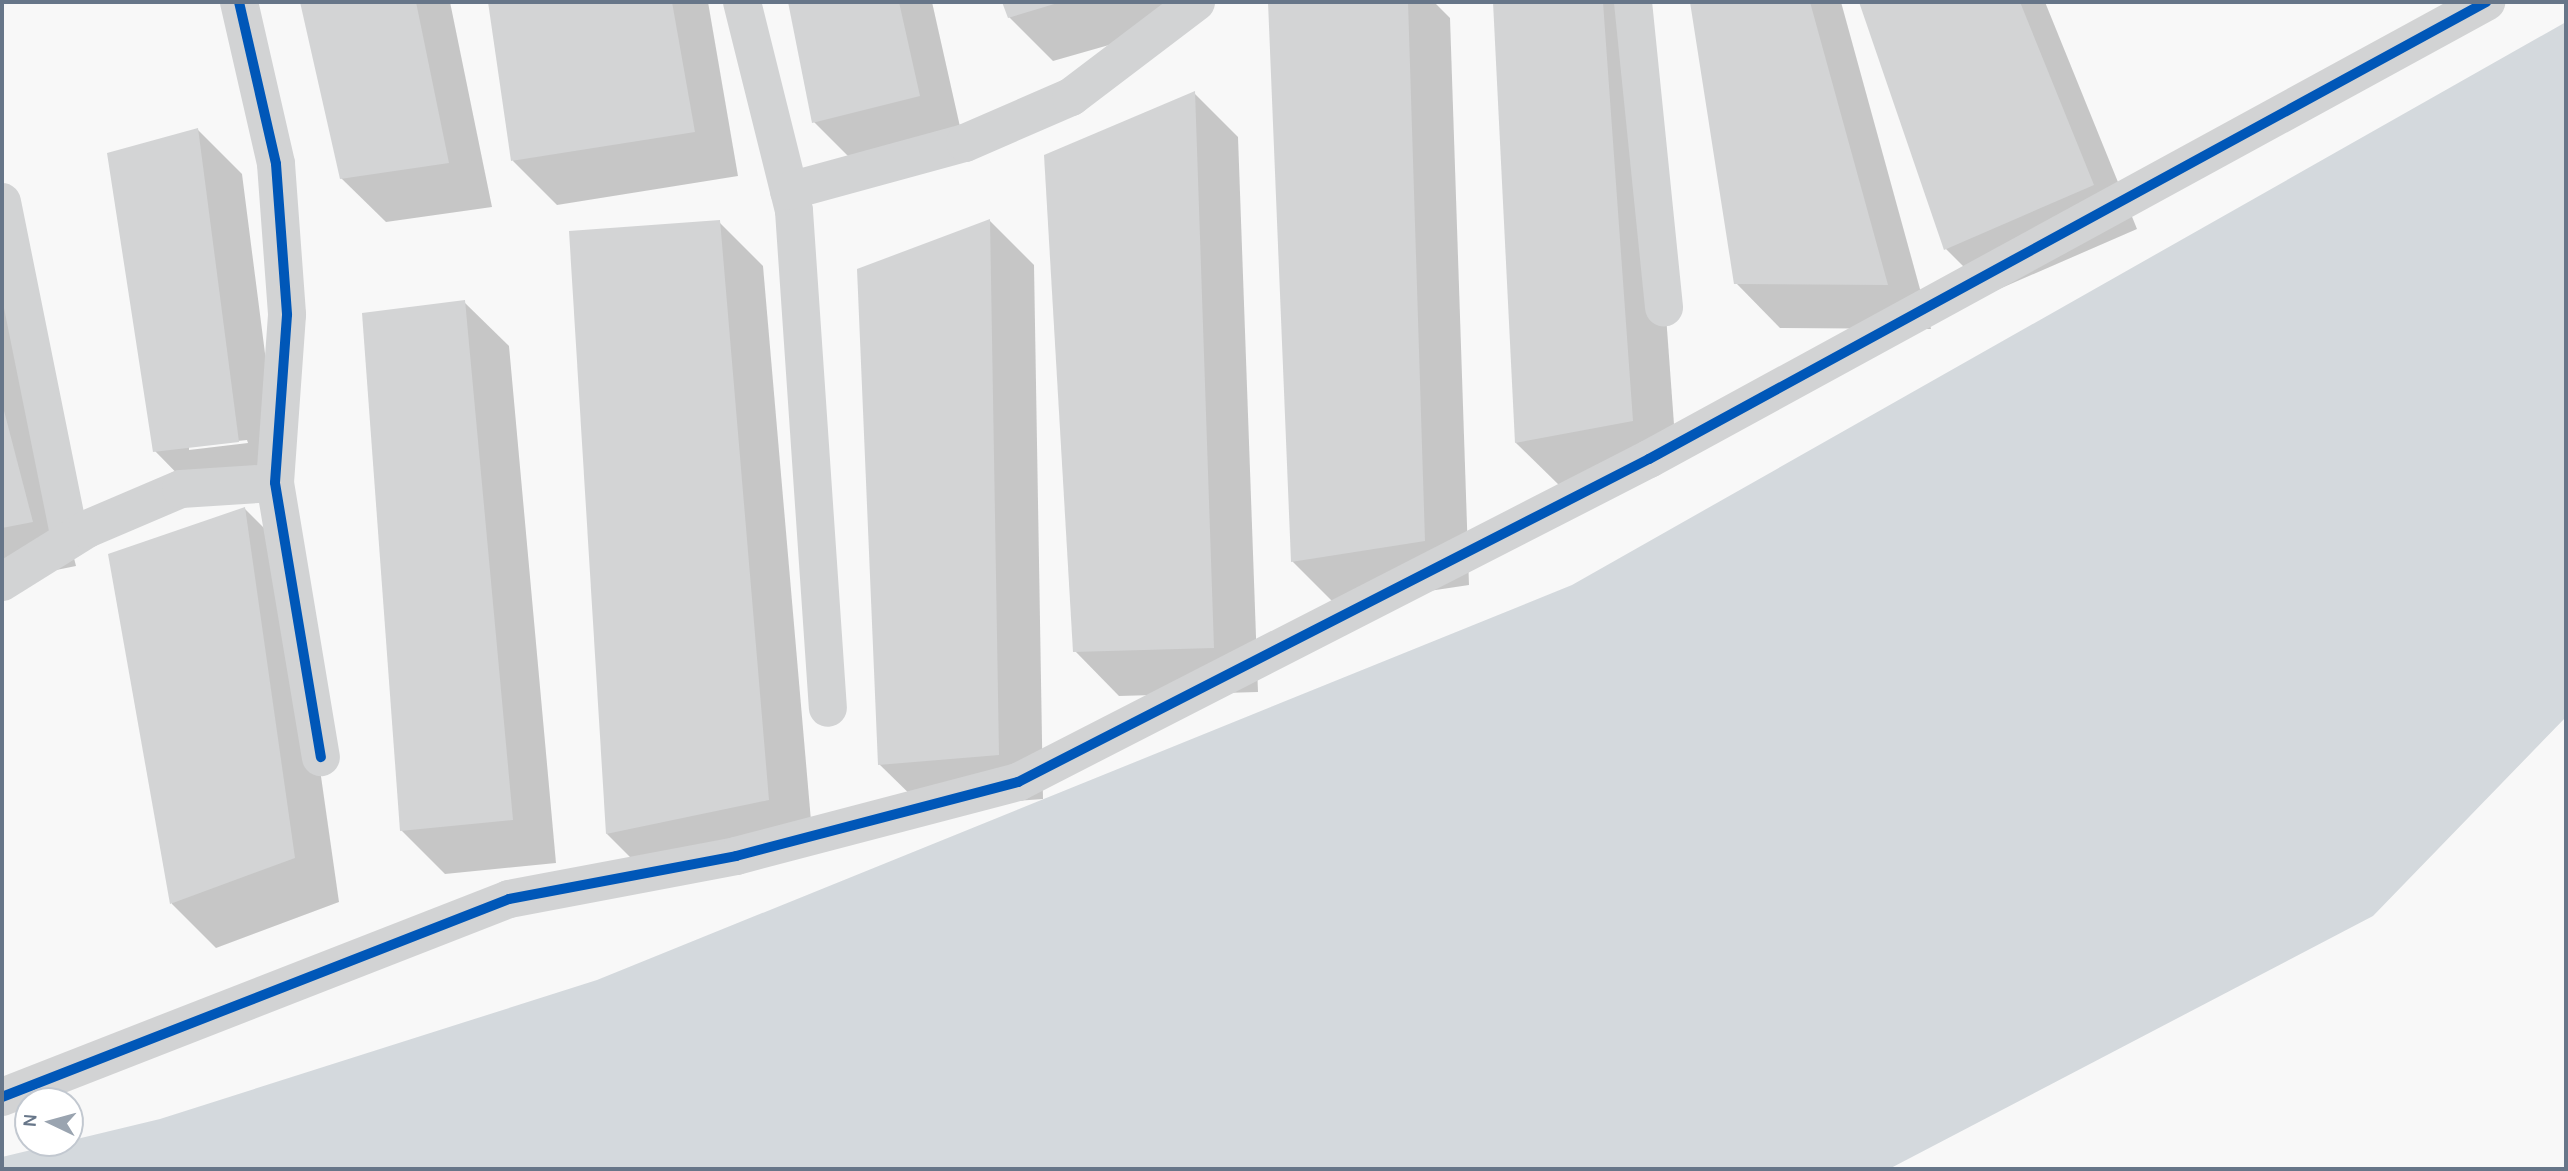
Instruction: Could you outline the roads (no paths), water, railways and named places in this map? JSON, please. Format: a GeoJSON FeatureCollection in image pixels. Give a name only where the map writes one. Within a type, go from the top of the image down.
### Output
{"type":"FeatureCollection","features":[{"type":"Feature","properties":{"kind":"street"},"geometry":{"type":"LineString","coordinates":[[239,2],[277,177],[286,315],[275,483],[321,757]]}},
{"type":"Feature","properties":{"kind":"street"},"geometry":{"type":"LineString","coordinates":[[743,2],[794,211],[828,708]]}},
{"type":"Feature","properties":{"kind":"street"},"geometry":{"type":"LineString","coordinates":[[789,191],[965,143],[1070,97],[1196,2]]}},
{"type":"Feature","properties":{"kind":"street"},"geometry":{"type":"LineString","coordinates":[[1633,2],[1664,307]]}},
{"type":"Feature","properties":{"kind":"street"},"geometry":{"type":"LineString","coordinates":[[2,1097],[509,899],[736,856],[1018,782],[1649,459],[2486,2]]}},
{"type":"Feature","properties":{"kind":"street"},"geometry":{"type":"LineString","coordinates":[[2,202],[70,539]]}},
{"type":"Feature","properties":{"kind":"street"},"geometry":{"type":"LineString","coordinates":[[2,582],[70,539],[181,489],[275,483]]}}]}
